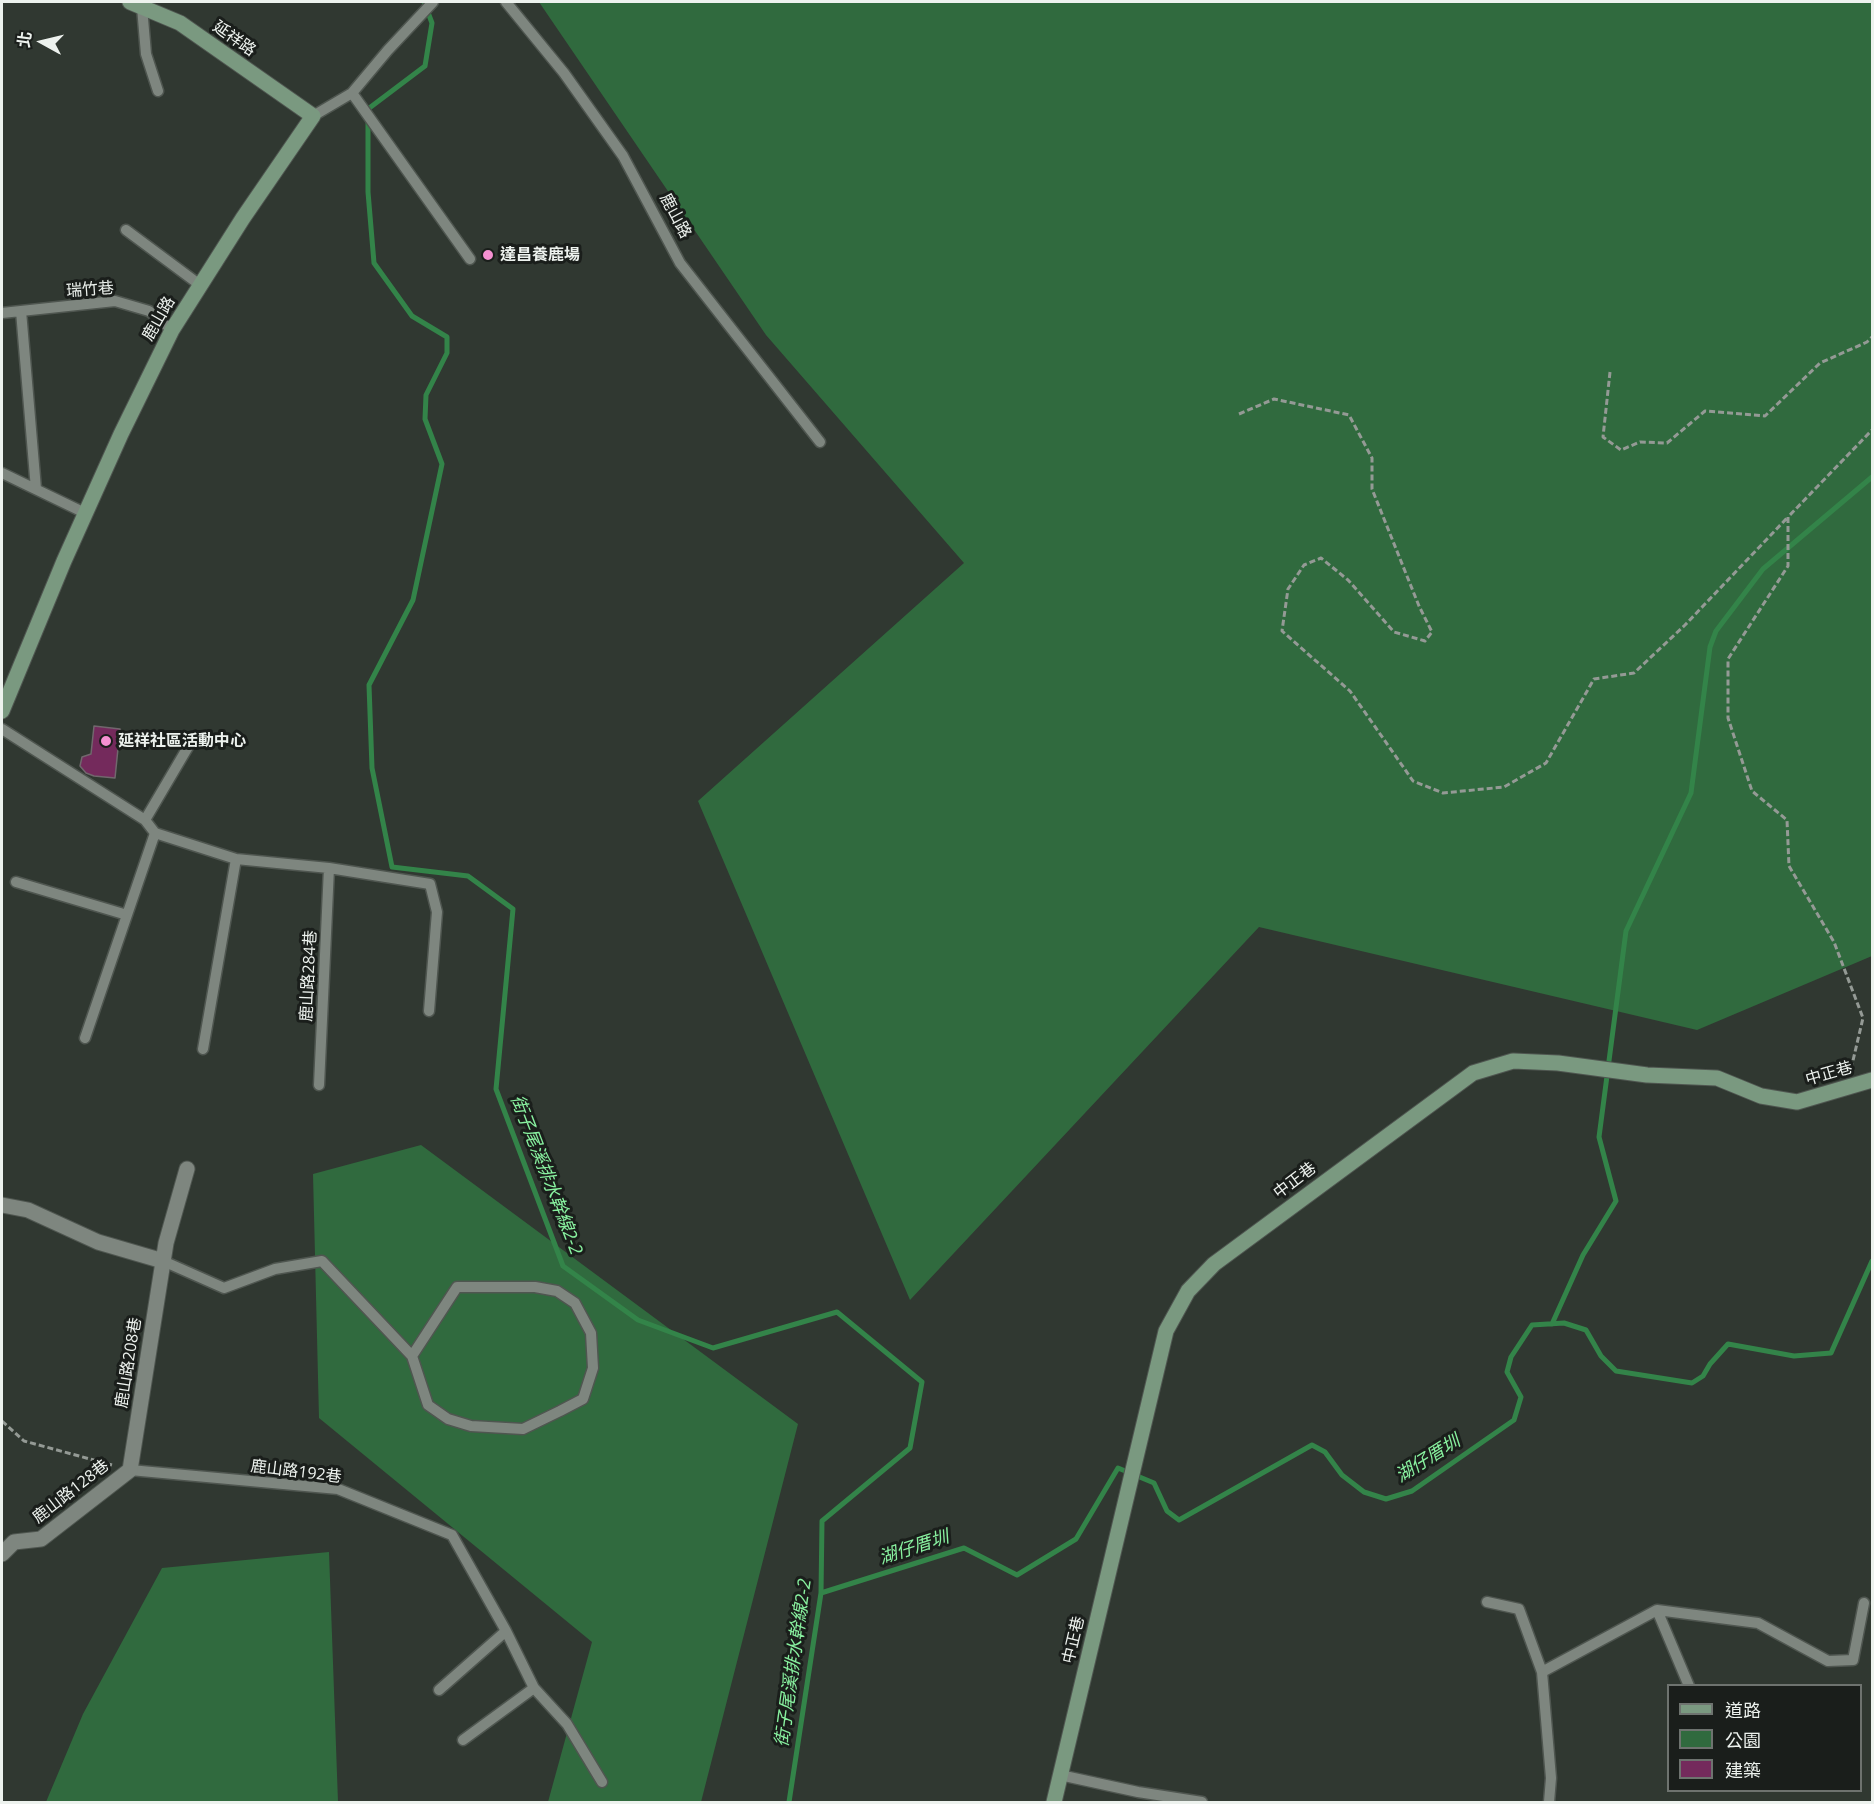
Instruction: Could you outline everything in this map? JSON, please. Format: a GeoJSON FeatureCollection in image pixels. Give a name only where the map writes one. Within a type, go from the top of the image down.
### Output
{"type":"FeatureCollection","features":[{"type":"Feature","properties":{"kind":"street","name":"延祥路"},"geometry":{"type":"LineString","coordinates":[[136,4],[180,23],[313,116]]}},
{"type":"Feature","properties":{"kind":"street","name":"鹿山路"},"geometry":{"type":"LineString","coordinates":[[2,711],[85,513],[172,330],[313,116]]}},
{"type":"Feature","properties":{"kind":"street","name":"中正巷"},"geometry":{"type":"LineString","coordinates":[[1053,1803],[1166,1331],[1188,1291],[1214,1264],[1473,1073],[1512,1061],[1558,1063],[1647,1075],[1717,1078],[1761,1096],[1797,1102],[1872,1080]]}},
{"type":"Feature","properties":{"kind":"street","name":"鹿山路208巷"},"geometry":{"type":"LineString","coordinates":[[130,1470],[166,1242],[187,1169]]}},
{"type":"Feature","properties":{"kind":"street"},"geometry":{"type":"LineString","coordinates":[[2,1205],[28,1210],[98,1242],[163,1261]]}},
{"type":"Feature","properties":{"kind":"street","name":"鹿山路128巷"},"geometry":{"type":"LineString","coordinates":[[2,1554],[14,1542],[41,1539],[130,1470]]}},
{"type":"Feature","properties":{"kind":"lane","name":"鹿山路"},"geometry":{"type":"LineString","coordinates":[[313,116],[352,93],[433,2]]}},
{"type":"Feature","properties":{"kind":"lane","name":"鹿山路"},"geometry":{"type":"LineString","coordinates":[[506,2],[564,73],[623,156],[680,263],[820,442]]}},
{"type":"Feature","properties":{"kind":"lane"},"geometry":{"type":"LineString","coordinates":[[136,4],[146,54],[158,91]]}},
{"type":"Feature","properties":{"kind":"lane"},"geometry":{"type":"LineString","coordinates":[[352,93],[470,259]]}},
{"type":"Feature","properties":{"kind":"lane"},"geometry":{"type":"LineString","coordinates":[[126,230],[200,285]]}},
{"type":"Feature","properties":{"kind":"lane","name":"瑞竹巷"},"geometry":{"type":"LineString","coordinates":[[2,313],[115,301],[149,311],[172,330]]}},
{"type":"Feature","properties":{"kind":"lane"},"geometry":{"type":"LineString","coordinates":[[21,311],[36,489]]}},
{"type":"Feature","properties":{"kind":"lane"},"geometry":{"type":"LineString","coordinates":[[2,473],[85,513]]}},
{"type":"Feature","properties":{"kind":"lane"},"geometry":{"type":"LineString","coordinates":[[2,729],[146,820],[155,833],[236,859],[329,868],[430,884],[437,912],[429,1011]]}},
{"type":"Feature","properties":{"kind":"lane"},"geometry":{"type":"LineString","coordinates":[[146,820],[188,747]]}},
{"type":"Feature","properties":{"kind":"lane"},"geometry":{"type":"LineString","coordinates":[[85,1038],[155,833]]}},
{"type":"Feature","properties":{"kind":"lane"},"geometry":{"type":"LineString","coordinates":[[203,1049],[236,859]]}},
{"type":"Feature","properties":{"kind":"lane","name":"鹿山路284巷"},"geometry":{"type":"LineString","coordinates":[[319,1085],[329,868]]}},
{"type":"Feature","properties":{"kind":"lane"},"geometry":{"type":"LineString","coordinates":[[16,882],[127,915]]}},
{"type":"Feature","properties":{"kind":"lane"},"geometry":{"type":"LineString","coordinates":[[163,1261],[224,1288],[274,1269],[322,1261],[412,1356],[428,1405],[447,1419],[471,1426],[523,1429],[583,1399],[592,1368],[591,1333],[574,1304],[557,1291],[535,1287],[457,1287],[412,1356]]}},
{"type":"Feature","properties":{"kind":"lane","name":"鹿山路192巷"},"geometry":{"type":"LineString","coordinates":[[130,1470],[338,1489],[452,1535],[506,1631],[534,1688],[567,1724],[602,1782]]}},
{"type":"Feature","properties":{"kind":"lane"},"geometry":{"type":"LineString","coordinates":[[1487,1602],[1519,1609],[1542,1672],[1551,1778],[1549,1803]]}},
{"type":"Feature","properties":{"kind":"lane"},"geometry":{"type":"LineString","coordinates":[[1542,1672],[1657,1610],[1758,1623],[1828,1661],[1853,1660],[1864,1603]]}},
{"type":"Feature","properties":{"kind":"lane"},"geometry":{"type":"LineString","coordinates":[[1657,1610],[1688,1684]]}},
{"type":"Feature","properties":{"kind":"lane"},"geometry":{"type":"LineString","coordinates":[[439,1690],[506,1631]]}},
{"type":"Feature","properties":{"kind":"lane"},"geometry":{"type":"LineString","coordinates":[[463,1740],[534,1688]]}},
{"type":"Feature","properties":{"kind":"lane"},"geometry":{"type":"LineString","coordinates":[[1060,1775],[1202,1803]]}},
{"type":"Feature","properties":{"kind":"path"},"geometry":{"type":"LineString","coordinates":[[1610,372],[1603,437],[1621,450],[1640,442],[1667,443],[1705,411],[1765,416],[1820,363],[1872,338]]}},
{"type":"Feature","properties":{"kind":"path"},"geometry":{"type":"LineString","coordinates":[[1239,414],[1274,399],[1349,416],[1372,458],[1372,489],[1419,606],[1432,632],[1425,641],[1394,632],[1348,580],[1320,558],[1304,565],[1288,589],[1282,631],[1350,691],[1413,781],[1443,793],[1504,787],[1546,763],[1594,679],[1634,673],[1685,625],[1872,429]]}},
{"type":"Feature","properties":{"kind":"path"},"geometry":{"type":"LineString","coordinates":[[1788,517],[1788,567],[1728,659],[1728,718],[1752,792],[1787,820],[1789,866],[1834,942],[1863,1018],[1847,1087]]}},
{"type":"Feature","properties":{"kind":"path"},"geometry":{"type":"LineString","coordinates":[[2,1421],[24,1441],[130,1470]]}},
{"type":"Feature","properties":{"kind":"green space"},"geometry":{"type":"Polygon","coordinates":[[[539,2],[1872,2],[1872,956],[1697,1030],[1259,927],[910,1300],[698,801],[964,563],[766,335],[539,2]]]}},
{"type":"Feature","properties":{"kind":"green space"},"geometry":{"type":"Polygon","coordinates":[[[421,1145],[798,1424],[701,1802],[548,1802],[592,1642],[319,1418],[313,1174],[421,1145]]]}},
{"type":"Feature","properties":{"kind":"green space"},"geometry":{"type":"Polygon","coordinates":[[[329,1552],[338,1802],[46,1802],[83,1714],[162,1568],[329,1552]]]}},
{"type":"Feature","properties":{"kind":"building","name":"延祥社區活動中心"},"geometry":{"type":"Polygon","coordinates":[[[94,726],[120,729],[115,778],[94,776],[86,773],[80,766],[82,757],[91,754],[94,726]]]}},
{"type":"Feature","properties":{"kind":"waterway","name":"街子尾溪排水幹線2-2"},"geometry":{"type":"LineString","coordinates":[[424,2],[432,23],[425,66],[368,109],[368,192],[374,263],[412,316],[447,337],[447,353],[426,395],[425,419],[442,464],[413,600],[369,685],[372,768],[392,867],[468,876],[513,909],[496,1089],[563,1266],[638,1320],[713,1348],[837,1312],[922,1382],[910,1448],[822,1521],[821,1593],[789,1802]]}},
{"type":"Feature","properties":{"kind":"waterway"},"geometry":{"type":"LineString","coordinates":[[1552,1324],[1583,1255],[1616,1201],[1599,1137],[1626,931],[1691,793],[1710,647],[1716,631],[1763,569],[1872,477]]}},
{"type":"Feature","properties":{"kind":"waterway","name":"湖仔厝圳"},"geometry":{"type":"LineString","coordinates":[[821,1593],[964,1548],[1017,1575],[1076,1539],[1118,1468],[1154,1483],[1167,1511],[1179,1520],[1312,1445],[1325,1452],[1342,1475],[1364,1492],[1386,1499],[1412,1491],[1514,1420],[1521,1397],[1507,1372],[1511,1357],[1532,1325],[1564,1323],[1586,1330],[1601,1356],[1616,1371],[1692,1383],[1703,1376],[1710,1364],[1728,1344],[1794,1356],[1831,1353],[1872,1261]]}},
{"type":"Feature","properties":{"kind":"place","name":"達昌養鹿場"},"geometry":{"type":"Point","coordinates":[488,255]}},
{"type":"Feature","properties":{"kind":"place","name":"延祥社區活動中心"},"geometry":{"type":"Point","coordinates":[106,741]}}]}
